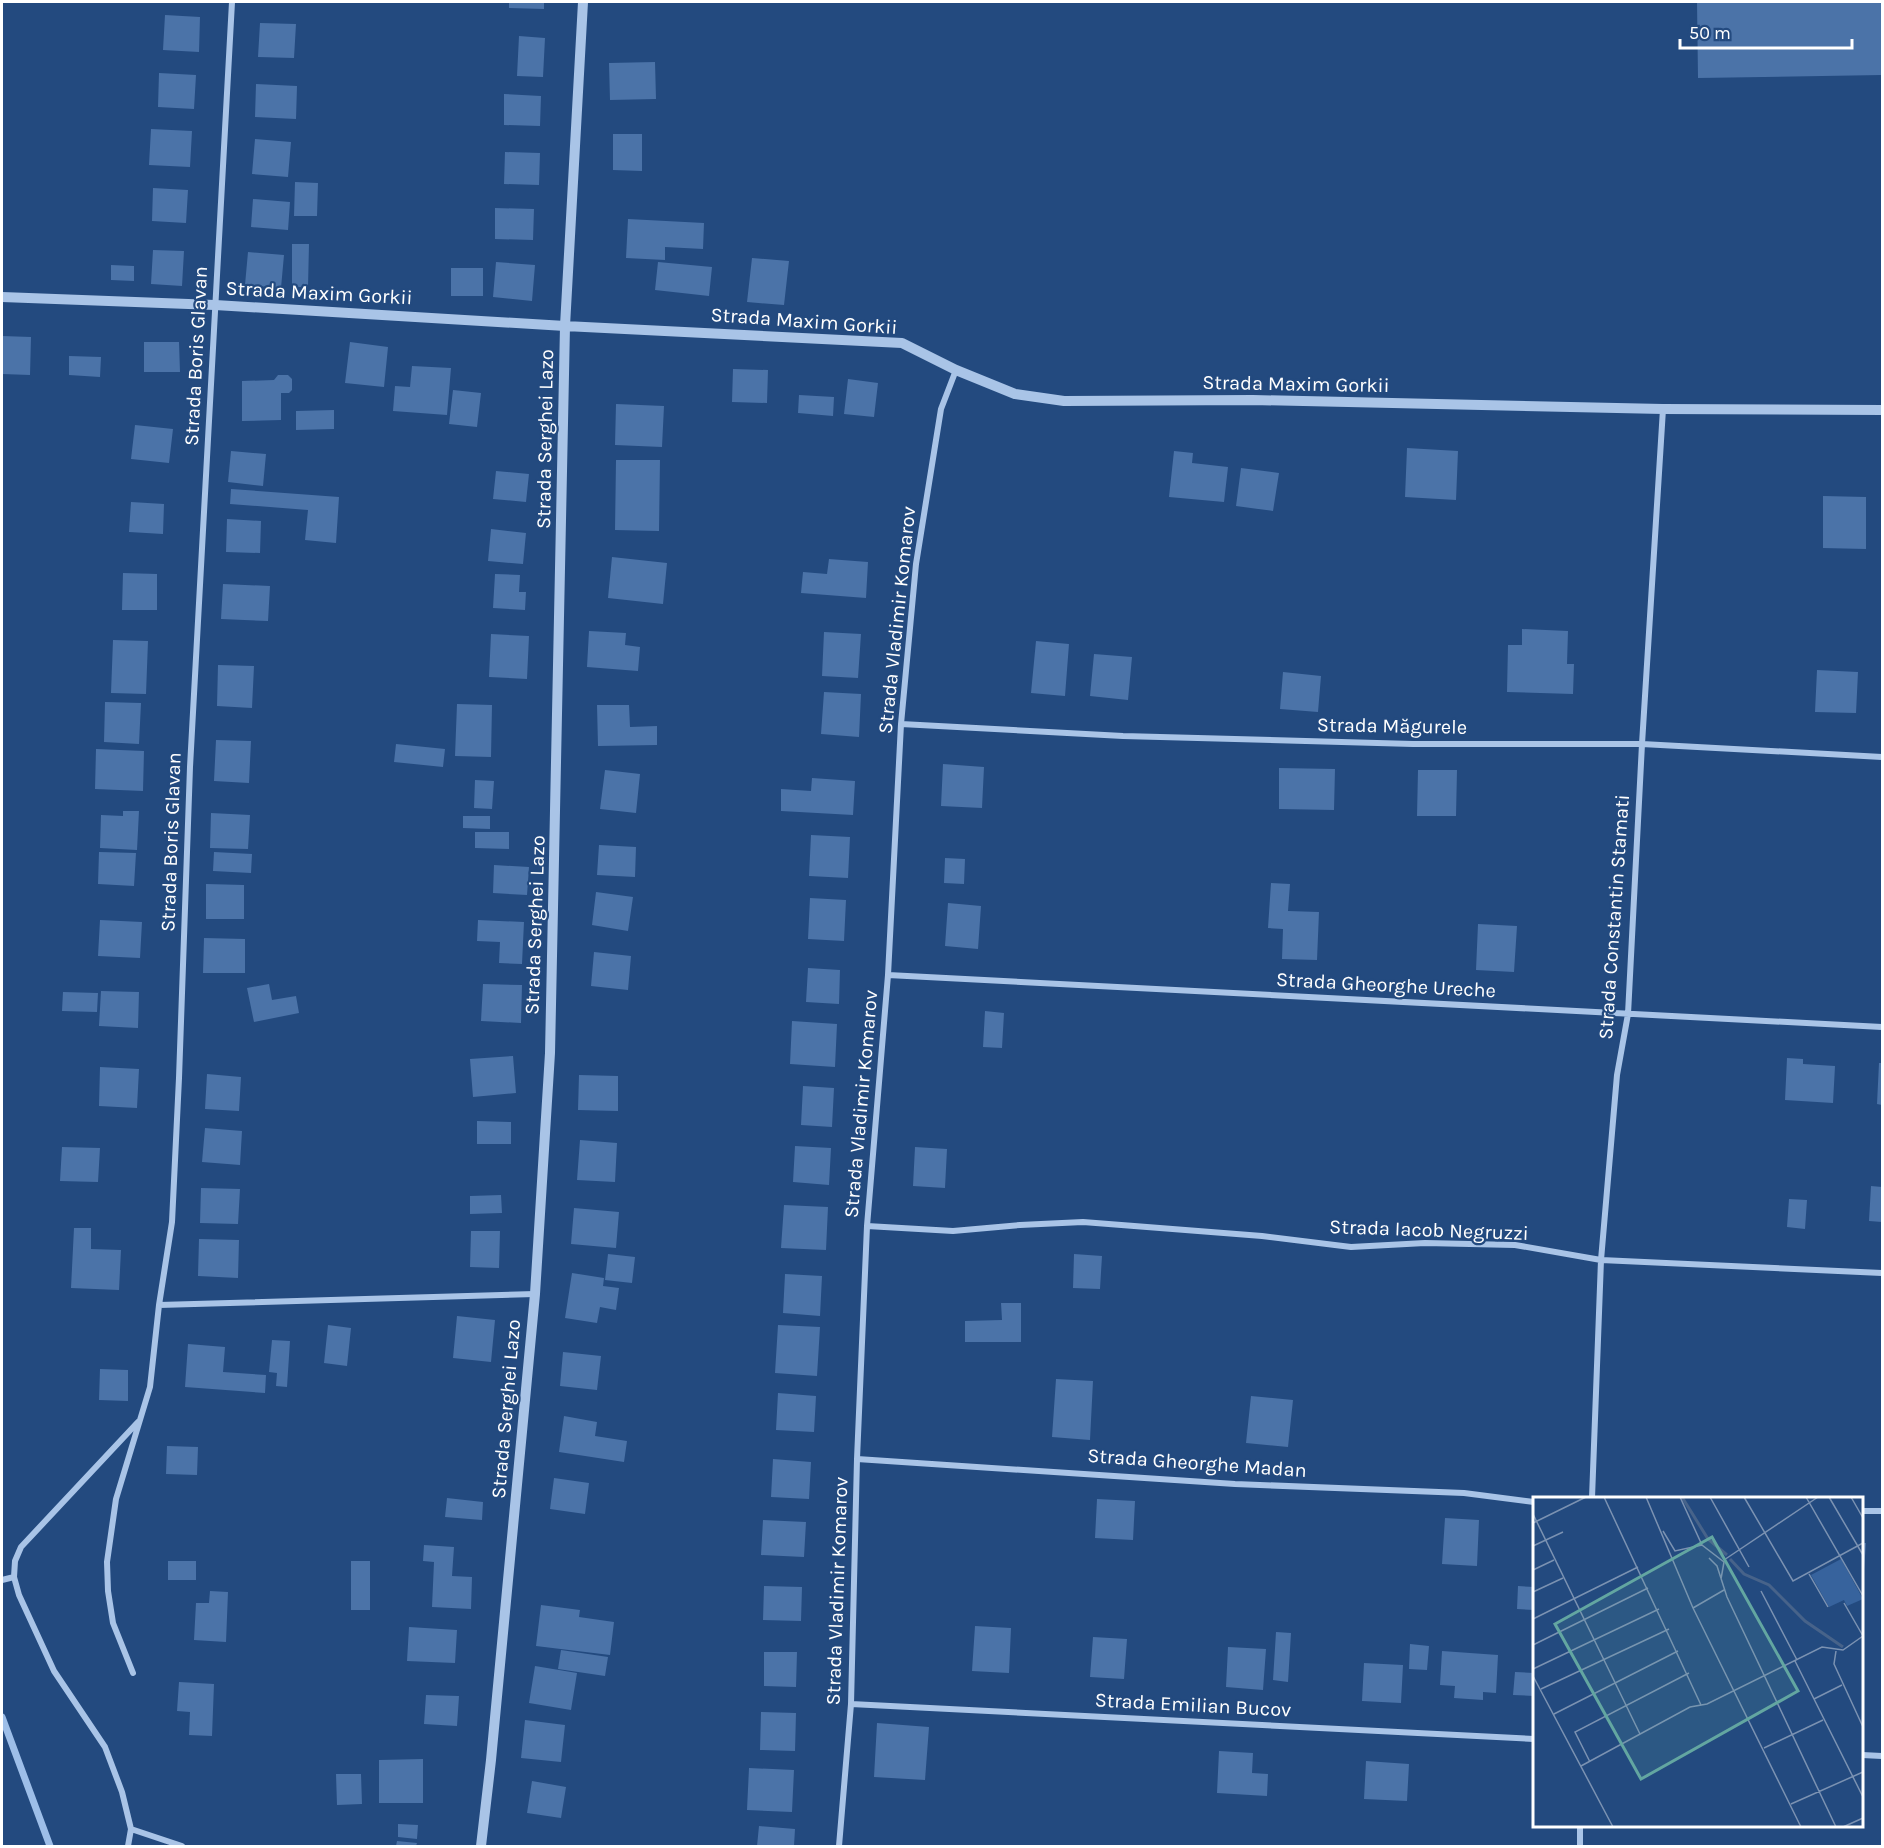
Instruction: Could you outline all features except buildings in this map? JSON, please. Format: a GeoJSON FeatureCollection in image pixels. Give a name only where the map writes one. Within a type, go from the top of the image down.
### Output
{"type":"FeatureCollection","features":[{"type":"Feature","properties":{"kind":"street","name":"Strada Boris Glavan"},"geometry":{"type":"LineString","coordinates":[[133,1673],[113,1623],[108,1591],[107,1562],[116,1499],[150,1387],[159,1305],[172,1222],[190,767],[232,2]]}},
{"type":"Feature","properties":{"kind":"street","name":"Strada Serghei Lazo"},"geometry":{"type":"LineString","coordinates":[[481,1846],[535,1294],[550,1053],[565,326],[584,2]]}},
{"type":"Feature","properties":{"kind":"street","name":"Strada Maxim Gorkii"},"geometry":{"type":"LineString","coordinates":[[2,297],[215,305],[902,343],[956,370],[1015,394],[1064,401],[1253,400],[1663,409],[1882,410]]}},
{"type":"Feature","properties":{"kind":"street","name":"Strada Vladimir Komarov"},"geometry":{"type":"LineString","coordinates":[[839,1846],[850,1704],[867,1226],[888,975],[901,724],[916,564],[941,409],[956,370]]}},
{"type":"Feature","properties":{"kind":"street","name":"Strada Constantin Stamati"},"geometry":{"type":"LineString","coordinates":[[1592,1497],[1602,1260],[1617,1074],[1628,1014],[1663,409]]}},
{"type":"Feature","properties":{"kind":"street","name":"Strada Măgurele"},"geometry":{"type":"LineString","coordinates":[[901,724],[1135,736],[1401,744],[1642,744],[1882,757]]}},
{"type":"Feature","properties":{"kind":"street","name":"Strada Gheorghe Ureche"},"geometry":{"type":"LineString","coordinates":[[888,975],[1882,1027]]}},
{"type":"Feature","properties":{"kind":"street","name":"Strada Iacob Negruzzi"},"geometry":{"type":"LineString","coordinates":[[867,1226],[953,1231],[1083,1222],[1262,1236],[1351,1247],[1425,1243],[1515,1245],[1602,1260],[1882,1273]]}},
{"type":"Feature","properties":{"kind":"street"},"geometry":{"type":"LineString","coordinates":[[159,1305],[535,1294]]}},
{"type":"Feature","properties":{"kind":"street"},"geometry":{"type":"LineString","coordinates":[[128,1846],[131,1828],[122,1792],[105,1747],[54,1671],[19,1595],[14,1576],[15,1561],[21,1546],[140,1420]]}},
{"type":"Feature","properties":{"kind":"street","name":"Strada Gheorghe Madan"},"geometry":{"type":"LineString","coordinates":[[857,1459],[1236,1484],[1464,1493],[1533,1502]]}},
{"type":"Feature","properties":{"kind":"street"},"geometry":{"type":"LineString","coordinates":[[1863,1511],[1882,1511]]}},
{"type":"Feature","properties":{"kind":"street"},"geometry":{"type":"LineString","coordinates":[[2,1580],[14,1576]]}},
{"type":"Feature","properties":{"kind":"street","name":"Strada Emilian Bucov"},"geometry":{"type":"LineString","coordinates":[[850,1704],[1533,1739]]}},
{"type":"Feature","properties":{"kind":"street"},"geometry":{"type":"LineString","coordinates":[[1863,1755],[1882,1756]]}},
{"type":"Feature","properties":{"kind":"street"},"geometry":{"type":"LineString","coordinates":[[1580,1827],[1580,1846]]}},
{"type":"Feature","properties":{"kind":"street"},"geometry":{"type":"LineString","coordinates":[[131,1828],[182,1846]]}},
{"type":"Feature","properties":{"kind":"waterway"},"geometry":{"type":"LineString","coordinates":[[2,1717],[50,1846]]}}]}
